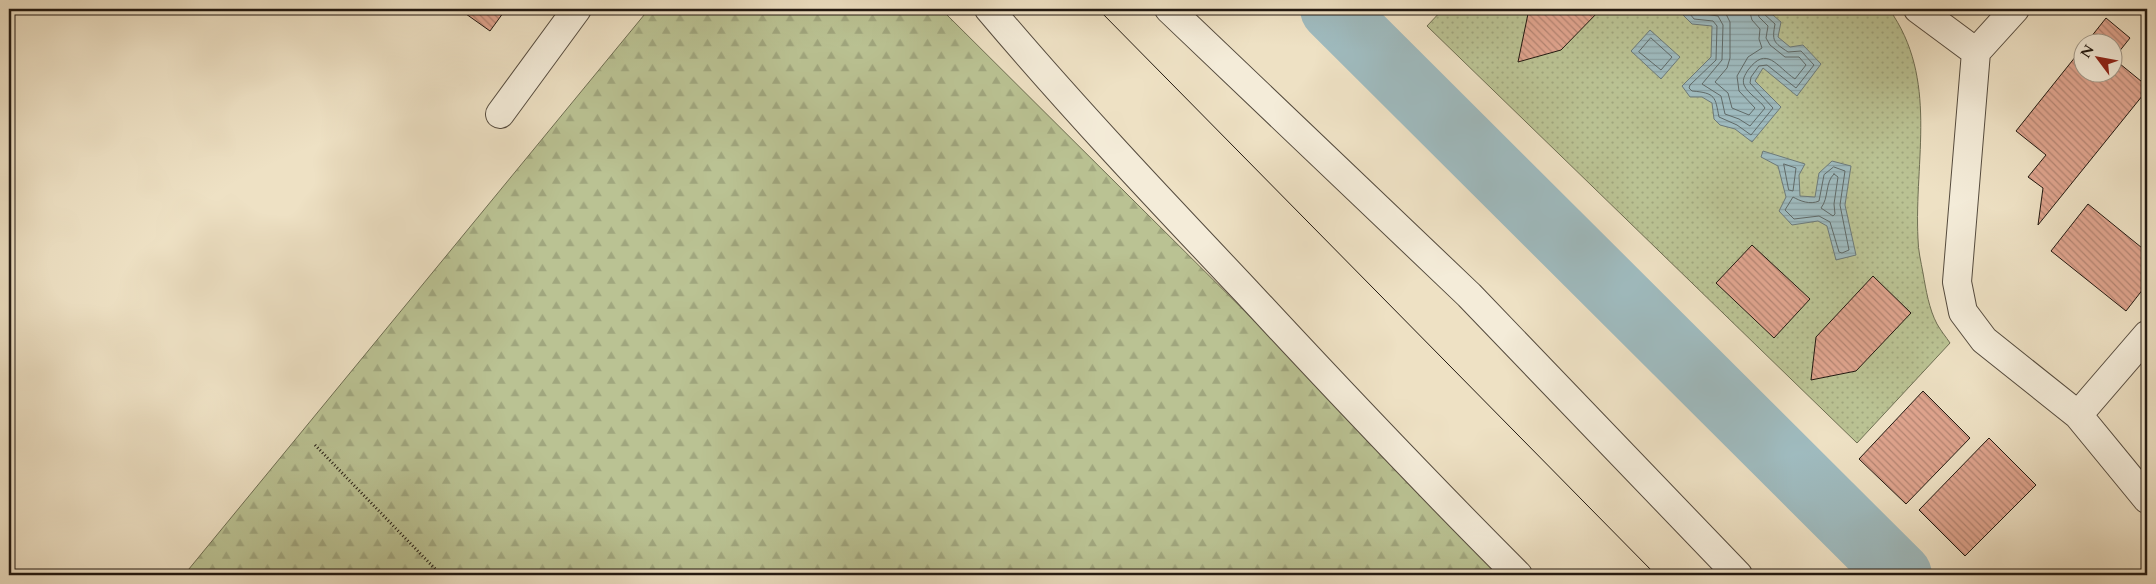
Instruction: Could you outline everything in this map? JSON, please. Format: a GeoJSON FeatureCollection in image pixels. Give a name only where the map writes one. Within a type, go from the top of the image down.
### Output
{"type":"FeatureCollection","features":[{"type":"Feature","properties":{"kind":"street"},"geometry":{"type":"LineString","coordinates":[[500,114],[577,9]]}},
{"type":"Feature","properties":{"kind":"street"},"geometry":{"type":"LineString","coordinates":[[988,9],[1050,80],[1200,242],[1429,486],[1518,575]]}},
{"type":"Feature","properties":{"kind":"street"},"geometry":{"type":"LineString","coordinates":[[1169,9],[1469,295],[1738,575]]}},
{"type":"Feature","properties":{"kind":"street"},"geometry":{"type":"LineString","coordinates":[[1918,9],[1976,52]]}},
{"type":"Feature","properties":{"kind":"street"},"geometry":{"type":"LineString","coordinates":[[2015,9],[1976,52],[1957,282],[1962,312],[1984,340],[2078,415],[2147,499]]}},
{"type":"Feature","properties":{"kind":"street"},"geometry":{"type":"LineString","coordinates":[[2078,415],[2147,335]]}},
{"type":"Feature","properties":{"kind":"path"},"geometry":{"type":"LineString","coordinates":[[315,445],[441,575]]}},
{"type":"Feature","properties":{"kind":"green space"},"geometry":{"type":"Polygon","coordinates":[[[649,9],[941,9],[1510,575],[184,575],[649,9]]]}},
{"type":"Feature","properties":{"kind":"green space"},"geometry":{"type":"Polygon","coordinates":[[[1443,9],[1889,9],[1904,36],[1914,63],[1919,91],[1921,120],[1918,247],[1932,312],[1937,324],[1950,343],[1857,443],[1427,26],[1443,9]]]}},
{"type":"Feature","properties":{"kind":"water"},"geometry":{"type":"Polygon","coordinates":[[[1687,9],[1766,9],[1781,22],[1778,37],[1790,47],[1803,45],[1821,64],[1797,96],[1763,68],[1755,81],[1781,107],[1752,142],[1735,129],[1720,125],[1714,119],[1712,103],[1702,97],[1690,97],[1682,86],[1711,57],[1712,26],[1692,24],[1682,14],[1687,9]]]}},
{"type":"Feature","properties":{"kind":"water"},"geometry":{"type":"Polygon","coordinates":[[[1650,30],[1680,57],[1661,79],[1631,51],[1650,30]]]}},
{"type":"Feature","properties":{"kind":"water"},"geometry":{"type":"Polygon","coordinates":[[[1763,151],[1805,164],[1799,175],[1800,196],[1815,197],[1819,173],[1832,161],[1851,166],[1845,205],[1856,255],[1836,260],[1827,226],[1818,221],[1792,225],[1779,211],[1786,197],[1778,166],[1761,157],[1763,151]]]}},
{"type":"Feature","properties":{"kind":"building"},"geometry":{"type":"Polygon","coordinates":[[[459,9],[506,9],[490,31],[459,9]]]}},
{"type":"Feature","properties":{"kind":"building"},"geometry":{"type":"Polygon","coordinates":[[[1529,9],[1601,9],[1561,50],[1518,62],[1529,9]]]}},
{"type":"Feature","properties":{"kind":"building"},"geometry":{"type":"Polygon","coordinates":[[[2106,18],[2123,32],[2095,32],[2106,18]]]}},
{"type":"Feature","properties":{"kind":"building"},"geometry":{"type":"Polygon","coordinates":[[[2124,33],[2130,38],[2124,46],[2124,33]]]}},
{"type":"Feature","properties":{"kind":"building"},"geometry":{"type":"Polygon","coordinates":[[[2074,58],[2074,82],[2124,82],[2124,67],[2147,86],[2147,90],[2038,225],[2043,188],[2028,177],[2046,155],[2016,131],[2074,58]]]}},
{"type":"Feature","properties":{"kind":"building"},"geometry":{"type":"Polygon","coordinates":[[[2088,204],[2147,252],[2147,284],[2126,311],[2051,251],[2088,204]]]}},
{"type":"Feature","properties":{"kind":"building"},"geometry":{"type":"Polygon","coordinates":[[[1752,245],[1810,299],[1774,338],[1716,283],[1752,245]]]}},
{"type":"Feature","properties":{"kind":"building"},"geometry":{"type":"Polygon","coordinates":[[[1873,276],[1911,313],[1856,371],[1811,380],[1816,337],[1873,276]]]}},
{"type":"Feature","properties":{"kind":"building"},"geometry":{"type":"Polygon","coordinates":[[[1923,391],[1970,438],[1906,504],[1859,459],[1923,391]]]}},
{"type":"Feature","properties":{"kind":"building"},"geometry":{"type":"Polygon","coordinates":[[[1989,438],[2036,485],[1965,556],[1919,510],[1989,438]]]}},
{"type":"Feature","properties":{"kind":"waterway"},"geometry":{"type":"LineString","coordinates":[[1332,9],[1900,575]]}},
{"type":"Feature","properties":{"kind":"tram line"},"geometry":{"type":"LineString","coordinates":[[1098,9],[1656,575]]}}]}
